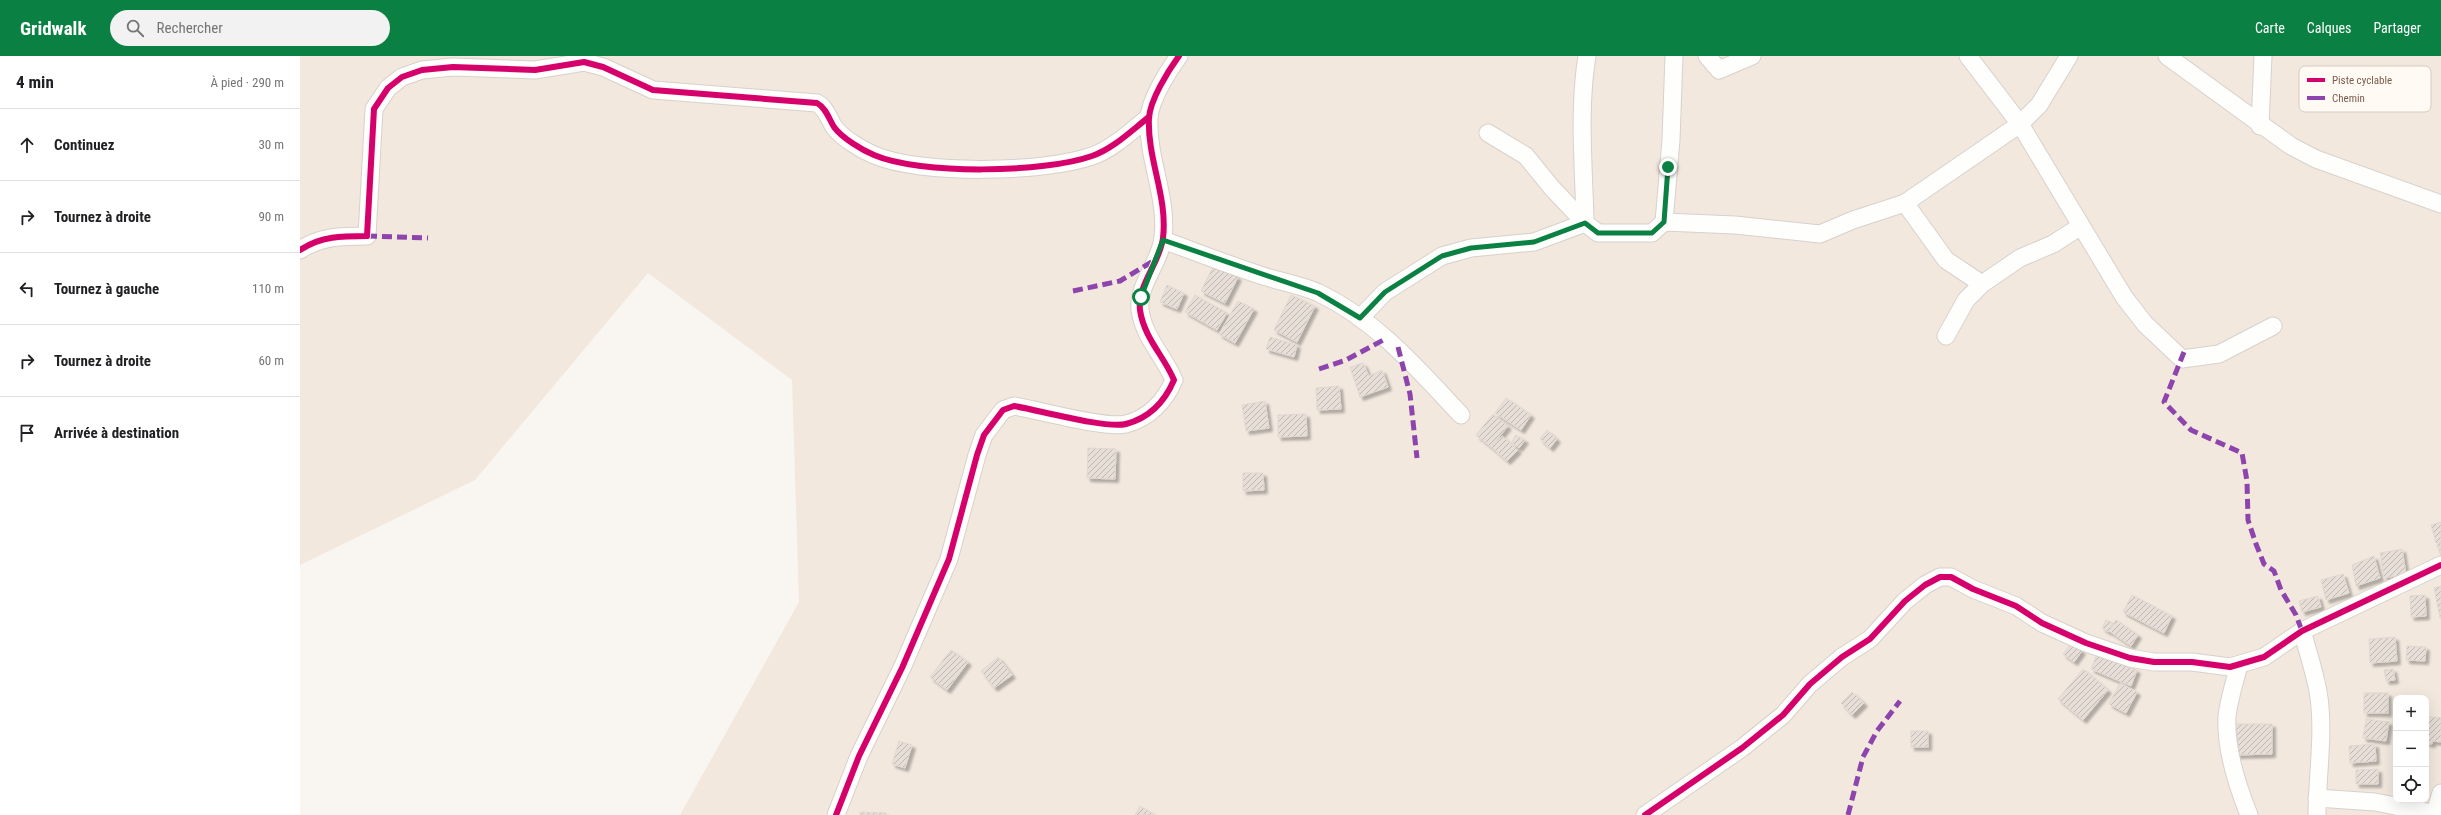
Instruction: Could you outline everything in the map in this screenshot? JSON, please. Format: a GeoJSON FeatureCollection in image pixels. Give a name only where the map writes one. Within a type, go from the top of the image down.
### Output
{"type":"FeatureCollection","features":[{"type":"Feature","properties":{"kind":"street"},"geometry":{"type":"LineString","coordinates":[[836,815],[859,756],[902,668],[949,559],[977,455],[992,422],[1003,410],[1014,406],[1106,425],[1126,424],[1156,408],[1168,393],[1174,380],[1168,366],[1148,338],[1140,310],[1141,297],[1163,240],[1164,218],[1150,141],[1149,117],[1169,70],[1179,56]]}},
{"type":"Feature","properties":{"kind":"street"},"geometry":{"type":"LineString","coordinates":[[1585,223],[1582,113],[1583,79],[1588,56]]}},
{"type":"Feature","properties":{"kind":"street"},"geometry":{"type":"LineString","coordinates":[[1488,133],[1526,156],[1552,188],[1585,223],[1598,233],[1652,233],[1664,222],[1671,140],[1674,56]]}},
{"type":"Feature","properties":{"kind":"street"},"geometry":{"type":"LineString","coordinates":[[1707,56],[1719,70],[1752,56]]}},
{"type":"Feature","properties":{"kind":"street"},"geometry":{"type":"LineString","coordinates":[[1968,56],[2020,124],[2124,297],[2145,324],[2182,359],[2219,354],[2273,326]]}},
{"type":"Feature","properties":{"kind":"street"},"geometry":{"type":"LineString","coordinates":[[1664,222],[1735,225],[1820,234],[1853,220],[1905,203],[2020,124],[2039,105],[2069,56]]}},
{"type":"Feature","properties":{"kind":"street"},"geometry":{"type":"LineString","coordinates":[[2168,56],[2260,126],[2291,146],[2316,159],[2441,204]]}},
{"type":"Feature","properties":{"kind":"street"},"geometry":{"type":"LineString","coordinates":[[2260,126],[2263,56]]}},
{"type":"Feature","properties":{"kind":"street"},"geometry":{"type":"LineString","coordinates":[[300,250],[320,239],[334,236],[367,236],[374,109],[388,88],[402,77],[436,68],[527,71],[584,62],[603,67],[653,90],[817,103],[822,105],[835,128],[873,155],[901,163],[938,168],[1041,165],[1092,156],[1118,140],[1149,117]]}},
{"type":"Feature","properties":{"kind":"street"},"geometry":{"type":"LineString","coordinates":[[1905,203],[1946,260],[1982,284]]}},
{"type":"Feature","properties":{"kind":"street"},"geometry":{"type":"LineString","coordinates":[[1360,318],[1385,292],[1442,256],[1471,248],[1534,242],[1585,223]]}},
{"type":"Feature","properties":{"kind":"street"},"geometry":{"type":"LineString","coordinates":[[1946,336],[1966,300],[1982,284],[2020,258],[2053,244],[2081,226]]}},
{"type":"Feature","properties":{"kind":"street"},"geometry":{"type":"LineString","coordinates":[[1163,240],[1318,293],[1360,318],[1398,347],[1461,415]]}},
{"type":"Feature","properties":{"kind":"street"},"geometry":{"type":"LineString","coordinates":[[1645,815],[1742,748],[1783,715],[1810,684],[1842,657],[1870,639],[1905,601],[1925,585],[1940,577],[1951,577],[1973,589],[2016,606],[2042,623],[2086,644],[2130,658],[2154,662],[2192,662],[2230,667],[2264,657],[2302,631],[2441,565]]}},
{"type":"Feature","properties":{"kind":"street"},"geometry":{"type":"LineString","coordinates":[[2302,631],[2318,692],[2320,709],[2321,758],[2317,807],[2376,802],[2438,814],[2441,793]]}},
{"type":"Feature","properties":{"kind":"street"},"geometry":{"type":"LineString","coordinates":[[2239,665],[2229,701],[2227,717],[2228,737],[2235,776],[2250,815]]}},
{"type":"Feature","properties":{"kind":"shaded area"},"geometry":{"type":"Polygon","coordinates":[[[300,56],[2441,56],[2441,815],[680,815],[799,602],[792,380],[648,273],[475,480],[300,565],[300,56]]]}},
{"type":"Feature","properties":{"kind":"building"},"geometry":{"type":"Polygon","coordinates":[[[1214,265],[1238,277],[1225,303],[1201,291],[1214,265]]]}},
{"type":"Feature","properties":{"kind":"building"},"geometry":{"type":"Polygon","coordinates":[[[1167,285],[1184,293],[1177,309],[1160,302],[1167,285]]]}},
{"type":"Feature","properties":{"kind":"building"},"geometry":{"type":"Polygon","coordinates":[[[1195,295],[1227,313],[1217,330],[1185,312],[1195,295]]]}},
{"type":"Feature","properties":{"kind":"building"},"geometry":{"type":"Polygon","coordinates":[[[1291,295],[1315,306],[1297,342],[1274,330],[1291,295]]]}},
{"type":"Feature","properties":{"kind":"building"},"geometry":{"type":"Polygon","coordinates":[[[1238,301],[1254,309],[1235,343],[1219,334],[1238,301]]]}},
{"type":"Feature","properties":{"kind":"building"},"geometry":{"type":"Polygon","coordinates":[[[1270,337],[1297,345],[1294,357],[1266,349],[1270,337]]]}},
{"type":"Feature","properties":{"kind":"building"},"geometry":{"type":"Polygon","coordinates":[[[1363,363],[1369,376],[1382,370],[1388,387],[1360,397],[1350,367],[1363,363]]]}},
{"type":"Feature","properties":{"kind":"building"},"geometry":{"type":"Polygon","coordinates":[[[1339,386],[1341,409],[1317,410],[1316,388],[1339,386]]]}},
{"type":"Feature","properties":{"kind":"building"},"geometry":{"type":"Polygon","coordinates":[[[1506,398],[1531,415],[1521,430],[1495,413],[1506,398]]]}},
{"type":"Feature","properties":{"kind":"building"},"geometry":{"type":"Polygon","coordinates":[[[1265,401],[1269,428],[1246,431],[1242,405],[1265,401]]]}},
{"type":"Feature","properties":{"kind":"building"},"geometry":{"type":"Polygon","coordinates":[[[1306,414],[1307,436],[1278,437],[1278,415],[1306,414]]]}},
{"type":"Feature","properties":{"kind":"building"},"geometry":{"type":"Polygon","coordinates":[[[1493,414],[1508,426],[1491,447],[1476,435],[1493,414]]]}},
{"type":"Feature","properties":{"kind":"building"},"geometry":{"type":"Polygon","coordinates":[[[1547,430],[1557,439],[1550,448],[1540,439],[1547,430]]]}},
{"type":"Feature","properties":{"kind":"building"},"geometry":{"type":"Polygon","coordinates":[[[1516,435],[1525,440],[1519,448],[1511,443],[1516,435]]]}},
{"type":"Feature","properties":{"kind":"building"},"geometry":{"type":"Polygon","coordinates":[[[1502,436],[1518,450],[1507,461],[1491,447],[1502,436]]]}},
{"type":"Feature","properties":{"kind":"building"},"geometry":{"type":"Polygon","coordinates":[[[1088,448],[1116,449],[1115,479],[1087,478],[1088,448]]]}},
{"type":"Feature","properties":{"kind":"building"},"geometry":{"type":"Polygon","coordinates":[[[1243,473],[1263,473],[1264,490],[1243,491],[1243,473]]]}},
{"type":"Feature","properties":{"kind":"building"},"geometry":{"type":"Polygon","coordinates":[[[2441,522],[2441,542],[2436,543],[2431,525],[2441,522]]]}},
{"type":"Feature","properties":{"kind":"building"},"geometry":{"type":"Polygon","coordinates":[[[2441,543],[2441,556],[2437,545],[2441,543]]]}},
{"type":"Feature","properties":{"kind":"building"},"geometry":{"type":"Polygon","coordinates":[[[2402,549],[2406,574],[2384,578],[2380,553],[2402,549]]]}},
{"type":"Feature","properties":{"kind":"building"},"geometry":{"type":"Polygon","coordinates":[[[2374,556],[2380,578],[2356,586],[2352,565],[2374,556]]]}},
{"type":"Feature","properties":{"kind":"building"},"geometry":{"type":"Polygon","coordinates":[[[2343,574],[2349,593],[2326,600],[2321,580],[2343,574]]]}},
{"type":"Feature","properties":{"kind":"building"},"geometry":{"type":"Polygon","coordinates":[[[2441,586],[2441,618],[2440,618],[2434,588],[2441,586]]]}},
{"type":"Feature","properties":{"kind":"building"},"geometry":{"type":"Polygon","coordinates":[[[2132,595],[2172,616],[2164,633],[2123,612],[2132,595]]]}},
{"type":"Feature","properties":{"kind":"building"},"geometry":{"type":"Polygon","coordinates":[[[2425,595],[2426,616],[2411,617],[2410,596],[2425,595]]]}},
{"type":"Feature","properties":{"kind":"building"},"geometry":{"type":"Polygon","coordinates":[[[2318,596],[2321,607],[2302,612],[2299,601],[2318,596]]]}},
{"type":"Feature","properties":{"kind":"building"},"geometry":{"type":"Polygon","coordinates":[[[2106,620],[2113,623],[2109,632],[2102,628],[2106,620]]]}},
{"type":"Feature","properties":{"kind":"building"},"geometry":{"type":"Polygon","coordinates":[[[2116,620],[2138,635],[2131,646],[2109,631],[2116,620]]]}},
{"type":"Feature","properties":{"kind":"building"},"geometry":{"type":"Polygon","coordinates":[[[2395,637],[2397,661],[2370,663],[2369,639],[2395,637]]]}},
{"type":"Feature","properties":{"kind":"building"},"geometry":{"type":"Polygon","coordinates":[[[2072,642],[2082,651],[2074,662],[2063,654],[2072,642]]]}},
{"type":"Feature","properties":{"kind":"building"},"geometry":{"type":"Polygon","coordinates":[[[2407,646],[2426,647],[2425,661],[2406,660],[2407,646]]]}},
{"type":"Feature","properties":{"kind":"building"},"geometry":{"type":"Polygon","coordinates":[[[951,650],[968,662],[947,690],[930,677],[951,650]]]}},
{"type":"Feature","properties":{"kind":"building"},"geometry":{"type":"Polygon","coordinates":[[[2097,654],[2137,670],[2131,686],[2091,669],[2097,654]]]}},
{"type":"Feature","properties":{"kind":"building"},"geometry":{"type":"Polygon","coordinates":[[[998,657],[1012,675],[994,688],[981,671],[998,657]]]}},
{"type":"Feature","properties":{"kind":"building"},"geometry":{"type":"Polygon","coordinates":[[[2083,669],[2108,690],[2083,720],[2058,699],[2083,669]]]}},
{"type":"Feature","properties":{"kind":"building"},"geometry":{"type":"Polygon","coordinates":[[[2393,669],[2395,680],[2386,681],[2384,670],[2393,669]]]}},
{"type":"Feature","properties":{"kind":"building"},"geometry":{"type":"Polygon","coordinates":[[[2120,683],[2137,692],[2126,713],[2109,704],[2120,683]]]}},
{"type":"Feature","properties":{"kind":"building"},"geometry":{"type":"Polygon","coordinates":[[[1852,692],[1864,703],[1852,715],[1841,703],[1852,692]]]}},
{"type":"Feature","properties":{"kind":"building"},"geometry":{"type":"Polygon","coordinates":[[[2364,693],[2388,693],[2388,713],[2364,713],[2364,693]]]}},
{"type":"Feature","properties":{"kind":"building"},"geometry":{"type":"Polygon","coordinates":[[[2429,716],[2441,718],[2441,742],[2432,741],[2432,744],[2429,744],[2429,716]]]}},
{"type":"Feature","properties":{"kind":"building"},"geometry":{"type":"Polygon","coordinates":[[[2366,719],[2389,722],[2386,741],[2363,738],[2366,719]]]}},
{"type":"Feature","properties":{"kind":"building"},"geometry":{"type":"Polygon","coordinates":[[[2233,724],[2272,724],[2272,754],[2236,755],[2233,724]]]}},
{"type":"Feature","properties":{"kind":"building"},"geometry":{"type":"Polygon","coordinates":[[[1911,731],[1928,731],[1928,747],[1911,747],[1911,731]]]}},
{"type":"Feature","properties":{"kind":"building"},"geometry":{"type":"Polygon","coordinates":[[[899,741],[912,745],[905,768],[892,764],[899,741]]]}},
{"type":"Feature","properties":{"kind":"building"},"geometry":{"type":"Polygon","coordinates":[[[2375,744],[2376,761],[2350,763],[2349,746],[2375,744]]]}},
{"type":"Feature","properties":{"kind":"building"},"geometry":{"type":"Polygon","coordinates":[[[2378,769],[2378,784],[2356,784],[2356,770],[2378,769]]]}},
{"type":"Feature","properties":{"kind":"building"},"geometry":{"type":"Polygon","coordinates":[[[1140,806],[1155,815],[1135,815],[1140,806]]]}},
{"type":"Feature","properties":{"kind":"building"},"geometry":{"type":"Polygon","coordinates":[[[860,812],[886,813],[886,815],[860,815],[860,812]]]}},
{"type":"Feature","properties":{"kind":"marked path"},"geometry":{"type":"LineString","coordinates":[[367,236],[428,238]]}},
{"type":"Feature","properties":{"kind":"marked path"},"geometry":{"type":"LineString","coordinates":[[1073,291],[1120,281],[1155,260]]}},
{"type":"Feature","properties":{"kind":"marked path"},"geometry":{"type":"LineString","coordinates":[[1319,369],[1346,360],[1387,338]]}},
{"type":"Feature","properties":{"kind":"marked path"},"geometry":{"type":"LineString","coordinates":[[1398,347],[1410,394],[1417,458]]}},
{"type":"Feature","properties":{"kind":"marked path"},"geometry":{"type":"LineString","coordinates":[[2184,352],[2164,402],[2191,430],[2242,453],[2247,481],[2248,520],[2256,544],[2264,564],[2274,571],[2281,590],[2296,615],[2302,631]]}},
{"type":"Feature","properties":{"kind":"marked path"},"geometry":{"type":"LineString","coordinates":[[1848,815],[1863,757],[1877,731],[1900,701]]}},
{"type":"Feature","properties":{"kind":"cycle path"},"geometry":{"type":"LineString","coordinates":[[836,815],[859,756],[902,668],[949,559],[977,455],[984,435],[1003,410],[1014,406],[1088,422],[1116,425],[1126,424],[1142,418],[1155,408],[1166,395],[1174,380],[1150,338],[1142,320],[1140,301],[1145,283],[1161,247],[1164,223],[1163,208],[1149,133],[1150,111],[1160,86],[1179,56]]}},
{"type":"Feature","properties":{"kind":"cycle path"},"geometry":{"type":"LineString","coordinates":[[300,250],[308,245],[324,239],[367,236],[374,109],[388,88],[402,77],[422,70],[453,67],[535,70],[584,62],[603,67],[653,90],[817,103],[825,111],[834,127],[842,135],[869,153],[895,161],[921,166],[951,169],[1014,168],[1071,162],[1092,156],[1107,149],[1149,117]]}},
{"type":"Feature","properties":{"kind":"cycle path"},"geometry":{"type":"LineString","coordinates":[[1645,815],[1742,748],[1783,715],[1810,684],[1842,657],[1870,639],[1905,601],[1925,585],[1940,577],[1951,577],[1973,589],[2016,606],[2042,623],[2086,643],[2130,658],[2154,662],[2192,662],[2230,667],[2264,657],[2302,631],[2441,565]]}},
{"type":"Feature","properties":{"kind":"route"},"geometry":{"type":"LineString","coordinates":[[1141,297],[1163,240],[1264,276],[1318,293],[1346,308],[1360,318],[1385,292],[1442,256],[1471,248],[1534,242],[1585,223],[1598,233],[1652,233],[1664,222],[1668,167]]}}]}
